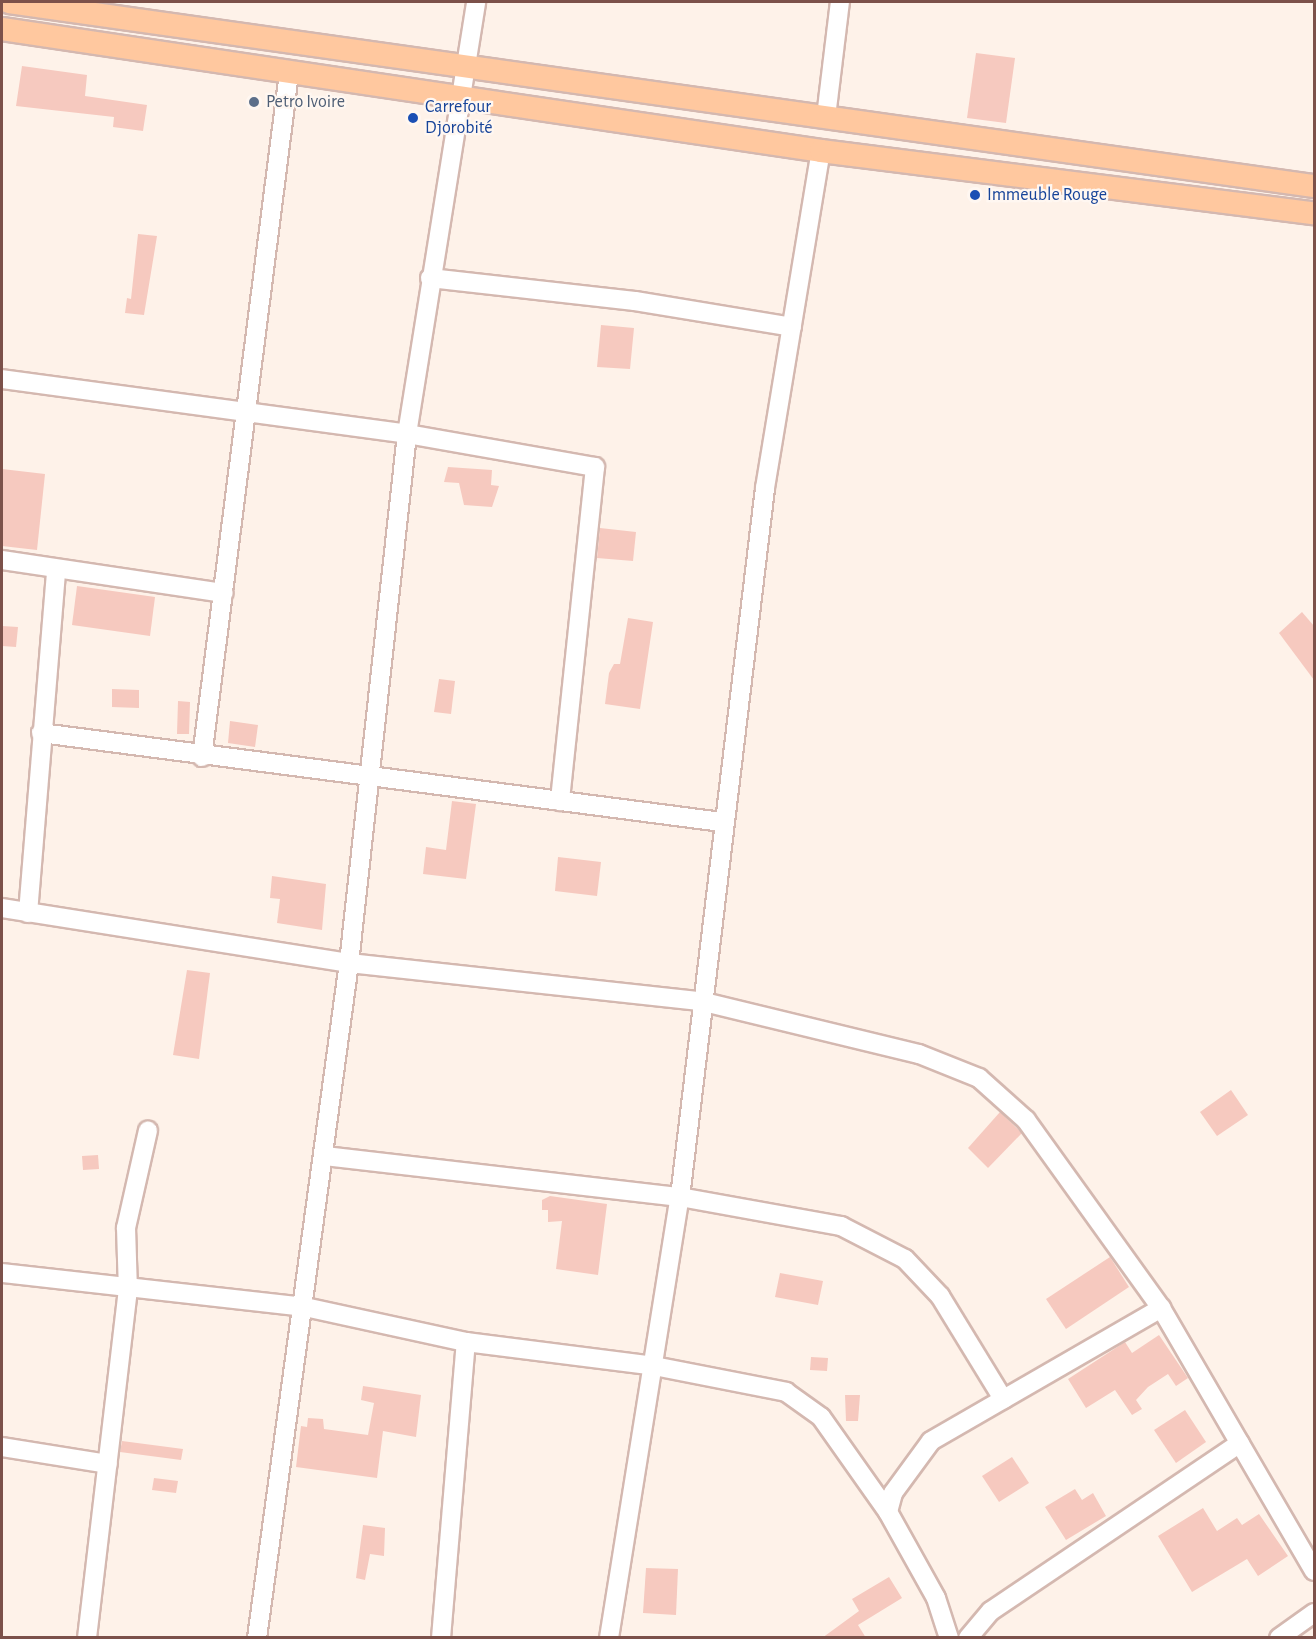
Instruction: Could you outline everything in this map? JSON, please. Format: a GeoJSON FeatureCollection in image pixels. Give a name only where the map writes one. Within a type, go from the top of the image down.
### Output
{"type":"FeatureCollection","features":[{"type":"Feature","properties":{"kind":"main road"},"geometry":{"type":"LineString","coordinates":[[9,2],[467,63],[826,117],[1314,186]]}},
{"type":"Feature","properties":{"kind":"main road"},"geometry":{"type":"LineString","coordinates":[[2,29],[821,151],[1314,213]]}},
{"type":"Feature","properties":{"kind":"street"},"geometry":{"type":"LineString","coordinates":[[257,1638],[350,963],[407,434],[430,278],[476,2]]}},
{"type":"Feature","properties":{"kind":"street"},"geometry":{"type":"LineString","coordinates":[[826,117],[840,2]]}},
{"type":"Feature","properties":{"kind":"street"},"geometry":{"type":"LineString","coordinates":[[202,757],[289,73]]}},
{"type":"Feature","properties":{"kind":"street"},"geometry":{"type":"LineString","coordinates":[[609,1638],[649,1365],[680,1197],[700,1001],[722,822],[792,327],[821,151]]}},
{"type":"Feature","properties":{"kind":"street"},"geometry":{"type":"LineString","coordinates":[[430,278],[635,301],[792,327]]}},
{"type":"Feature","properties":{"kind":"street"},"geometry":{"type":"LineString","coordinates":[[2,379],[245,415],[407,434],[595,467],[560,801]]}},
{"type":"Feature","properties":{"kind":"street"},"geometry":{"type":"LineString","coordinates":[[2,560],[224,593]]}},
{"type":"Feature","properties":{"kind":"street"},"geometry":{"type":"LineString","coordinates":[[28,913],[56,569]]}},
{"type":"Feature","properties":{"kind":"street"},"geometry":{"type":"LineString","coordinates":[[41,733],[202,757],[722,822]]}},
{"type":"Feature","properties":{"kind":"street"},"geometry":{"type":"LineString","coordinates":[[2,908],[350,963],[700,1001],[919,1054],[978,1078],[1026,1120],[1161,1308],[1314,1571]]}},
{"type":"Feature","properties":{"kind":"street"},"geometry":{"type":"LineString","coordinates":[[87,1638],[128,1291],[126,1228],[147,1130]]}},
{"type":"Feature","properties":{"kind":"street"},"geometry":{"type":"LineString","coordinates":[[325,1156],[680,1197],[841,1226],[905,1259],[940,1296],[1003,1399]]}},
{"type":"Feature","properties":{"kind":"street"},"geometry":{"type":"LineString","coordinates":[[2,1273],[128,1291],[304,1307],[466,1342],[649,1365],[786,1392],[821,1417],[888,1512],[936,1598],[949,1638]]}},
{"type":"Feature","properties":{"kind":"street"},"geometry":{"type":"LineString","coordinates":[[888,1512],[893,1493],[931,1441],[1161,1308]]}},
{"type":"Feature","properties":{"kind":"street"},"geometry":{"type":"LineString","coordinates":[[441,1638],[466,1342]]}},
{"type":"Feature","properties":{"kind":"street"},"geometry":{"type":"LineString","coordinates":[[968,1638],[991,1611],[1240,1443]]}},
{"type":"Feature","properties":{"kind":"street"},"geometry":{"type":"LineString","coordinates":[[2,1447],[108,1464]]}},
{"type":"Feature","properties":{"kind":"street"},"geometry":{"type":"LineString","coordinates":[[1279,1638],[1314,1613]]}},
{"type":"Feature","properties":{"kind":"building"},"geometry":{"type":"Polygon","coordinates":[[[976,53],[1015,58],[1006,123],[967,118],[976,53]]]}},
{"type":"Feature","properties":{"kind":"building"},"geometry":{"type":"Polygon","coordinates":[[[22,66],[87,75],[85,96],[147,105],[143,131],[113,127],[114,117],[16,106],[22,66]]]}},
{"type":"Feature","properties":{"kind":"building"},"geometry":{"type":"Polygon","coordinates":[[[138,234],[157,236],[144,315],[125,313],[127,298],[131,299],[138,234]]]}},
{"type":"Feature","properties":{"kind":"building"},"geometry":{"type":"Polygon","coordinates":[[[601,325],[634,328],[630,369],[597,367],[601,325]]]}},
{"type":"Feature","properties":{"kind":"building"},"geometry":{"type":"Polygon","coordinates":[[[448,467],[492,470],[491,485],[499,486],[492,507],[464,505],[459,483],[444,482],[448,467]]]}},
{"type":"Feature","properties":{"kind":"building"},"geometry":{"type":"Polygon","coordinates":[[[2,469],[45,474],[37,550],[2,546],[2,469]]]}},
{"type":"Feature","properties":{"kind":"building"},"geometry":{"type":"Polygon","coordinates":[[[600,528],[636,532],[633,561],[597,558],[600,528]]]}},
{"type":"Feature","properties":{"kind":"building"},"geometry":{"type":"Polygon","coordinates":[[[77,586],[155,597],[150,636],[72,625],[77,586]]]}},
{"type":"Feature","properties":{"kind":"building"},"geometry":{"type":"Polygon","coordinates":[[[1302,612],[1314,626],[1314,680],[1279,633],[1302,612]]]}},
{"type":"Feature","properties":{"kind":"building"},"geometry":{"type":"Polygon","coordinates":[[[628,618],[653,622],[640,709],[605,704],[609,673],[614,664],[620,664],[628,618]]]}},
{"type":"Feature","properties":{"kind":"building"},"geometry":{"type":"Polygon","coordinates":[[[2,626],[18,627],[16,647],[2,646],[2,626]]]}},
{"type":"Feature","properties":{"kind":"building"},"geometry":{"type":"Polygon","coordinates":[[[439,679],[455,681],[451,714],[434,712],[439,679]]]}},
{"type":"Feature","properties":{"kind":"building"},"geometry":{"type":"Polygon","coordinates":[[[112,689],[139,690],[139,708],[112,707],[112,689]]]}},
{"type":"Feature","properties":{"kind":"building"},"geometry":{"type":"Polygon","coordinates":[[[178,701],[190,702],[189,734],[177,734],[178,701]]]}},
{"type":"Feature","properties":{"kind":"building"},"geometry":{"type":"Polygon","coordinates":[[[230,721],[258,725],[255,747],[228,743],[230,721]]]}},
{"type":"Feature","properties":{"kind":"building"},"geometry":{"type":"Polygon","coordinates":[[[452,801],[476,804],[466,879],[423,874],[426,847],[446,850],[452,801]]]}},
{"type":"Feature","properties":{"kind":"building"},"geometry":{"type":"Polygon","coordinates":[[[558,857],[601,862],[597,896],[555,891],[558,857]]]}},
{"type":"Feature","properties":{"kind":"building"},"geometry":{"type":"Polygon","coordinates":[[[272,876],[326,884],[322,930],[277,923],[280,899],[270,898],[272,876]]]}},
{"type":"Feature","properties":{"kind":"building"},"geometry":{"type":"Polygon","coordinates":[[[187,970],[210,973],[199,1059],[173,1055],[187,970]]]}},
{"type":"Feature","properties":{"kind":"building"},"geometry":{"type":"Polygon","coordinates":[[[1231,1090],[1248,1115],[1217,1136],[1200,1112],[1231,1090]]]}},
{"type":"Feature","properties":{"kind":"building"},"geometry":{"type":"Polygon","coordinates":[[[1000,1112],[1022,1133],[988,1168],[968,1148],[1000,1112]]]}},
{"type":"Feature","properties":{"kind":"building"},"geometry":{"type":"Polygon","coordinates":[[[98,1155],[99,1169],[83,1170],[82,1156],[98,1155]]]}},
{"type":"Feature","properties":{"kind":"building"},"geometry":{"type":"Polygon","coordinates":[[[550,1196],[607,1204],[598,1275],[556,1269],[562,1221],[548,1222],[548,1210],[542,1210],[542,1200],[550,1196]]]}},
{"type":"Feature","properties":{"kind":"building"},"geometry":{"type":"Polygon","coordinates":[[[1110,1257],[1129,1287],[1066,1329],[1046,1299],[1110,1257]]]}},
{"type":"Feature","properties":{"kind":"building"},"geometry":{"type":"Polygon","coordinates":[[[780,1273],[823,1281],[818,1305],[775,1297],[780,1273]]]}},
{"type":"Feature","properties":{"kind":"building"},"geometry":{"type":"Polygon","coordinates":[[[1159,1335],[1188,1378],[1176,1386],[1168,1374],[1148,1387],[1136,1400],[1142,1409],[1132,1415],[1115,1390],[1086,1408],[1068,1379],[1125,1342],[1132,1353],[1159,1335]]]}},
{"type":"Feature","properties":{"kind":"building"},"geometry":{"type":"Polygon","coordinates":[[[811,1357],[828,1358],[827,1371],[810,1370],[811,1357]]]}},
{"type":"Feature","properties":{"kind":"building"},"geometry":{"type":"Polygon","coordinates":[[[363,1386],[421,1395],[416,1437],[383,1431],[377,1478],[296,1467],[301,1426],[307,1427],[308,1418],[323,1419],[324,1429],[368,1435],[374,1403],[361,1400],[363,1386]]]}},
{"type":"Feature","properties":{"kind":"building"},"geometry":{"type":"Polygon","coordinates":[[[845,1395],[860,1395],[858,1421],[846,1421],[845,1395]]]}},
{"type":"Feature","properties":{"kind":"building"},"geometry":{"type":"Polygon","coordinates":[[[1185,1410],[1206,1442],[1176,1463],[1154,1430],[1185,1410]]]}},
{"type":"Feature","properties":{"kind":"building"},"geometry":{"type":"Polygon","coordinates":[[[122,1441],[183,1449],[181,1460],[120,1452],[122,1441]]]}},
{"type":"Feature","properties":{"kind":"building"},"geometry":{"type":"Polygon","coordinates":[[[1012,1457],[1029,1483],[999,1502],[982,1476],[1012,1457]]]}},
{"type":"Feature","properties":{"kind":"building"},"geometry":{"type":"Polygon","coordinates":[[[154,1478],[178,1481],[176,1493],[152,1490],[154,1478]]]}},
{"type":"Feature","properties":{"kind":"building"},"geometry":{"type":"Polygon","coordinates":[[[1075,1489],[1082,1500],[1093,1493],[1106,1516],[1066,1540],[1045,1507],[1075,1489]]]}},
{"type":"Feature","properties":{"kind":"building"},"geometry":{"type":"Polygon","coordinates":[[[1203,1508],[1217,1531],[1237,1518],[1242,1525],[1259,1514],[1288,1556],[1258,1576],[1247,1559],[1192,1592],[1158,1536],[1203,1508]]]}},
{"type":"Feature","properties":{"kind":"building"},"geometry":{"type":"Polygon","coordinates":[[[363,1525],[385,1528],[384,1556],[370,1554],[365,1580],[356,1578],[363,1525]]]}},
{"type":"Feature","properties":{"kind":"building"},"geometry":{"type":"Polygon","coordinates":[[[646,1568],[678,1569],[676,1615],[643,1613],[646,1568]]]}},
{"type":"Feature","properties":{"kind":"building"},"geometry":{"type":"Polygon","coordinates":[[[889,1577],[902,1598],[858,1625],[866,1638],[822,1638],[859,1611],[852,1599],[889,1577]]]}},
{"type":"Feature","properties":{"kind":"place","name":"Petro Ivoire"},"geometry":{"type":"Point","coordinates":[254,102]}},
{"type":"Feature","properties":{"kind":"place","name":"Carrefour Djorobité"},"geometry":{"type":"Point","coordinates":[413,118]}},
{"type":"Feature","properties":{"kind":"place","name":"Immeuble Rouge"},"geometry":{"type":"Point","coordinates":[975,195]}}]}
